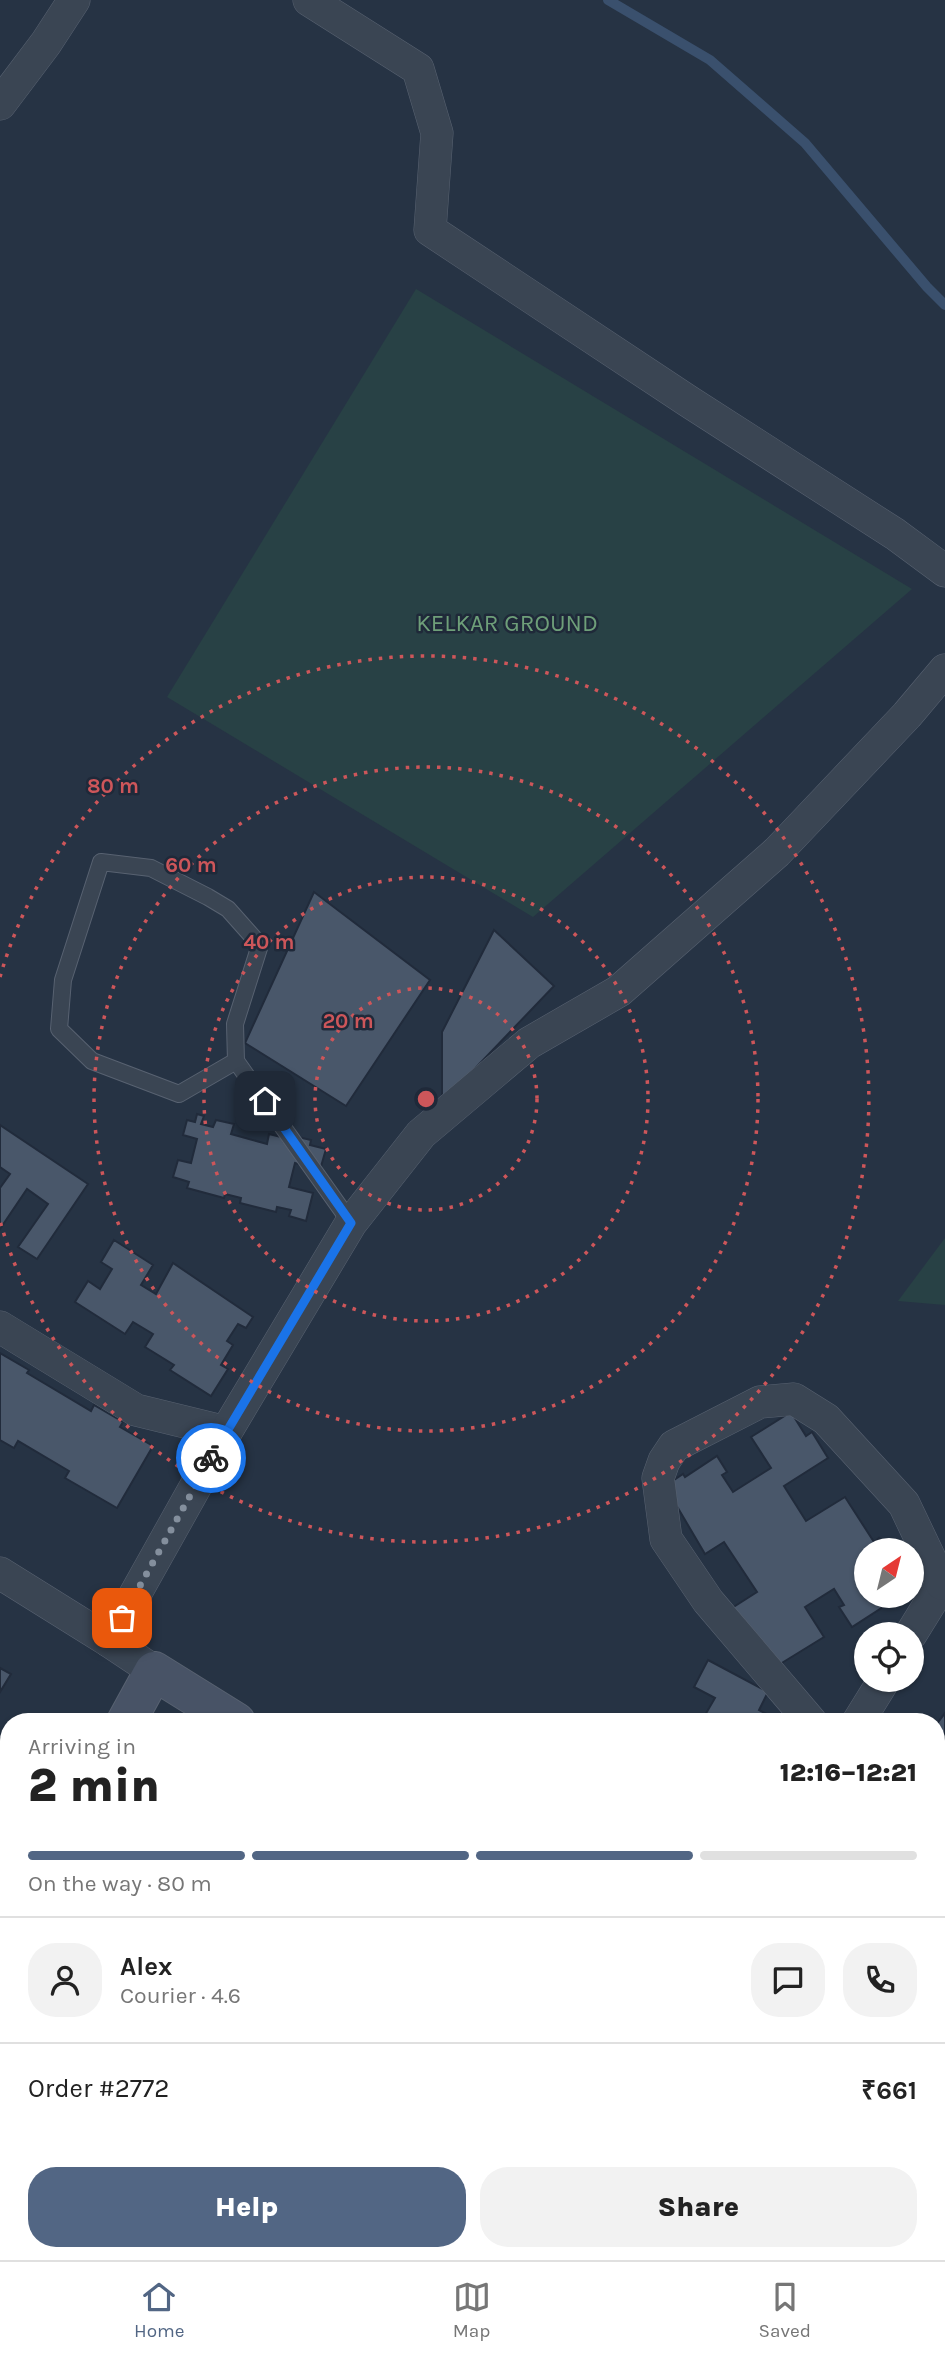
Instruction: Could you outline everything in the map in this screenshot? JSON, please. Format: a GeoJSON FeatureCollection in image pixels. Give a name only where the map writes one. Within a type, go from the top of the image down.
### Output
{"type":"FeatureCollection","features":[{"type":"Feature","properties":{"kind":"street"},"geometry":{"type":"LineString","coordinates":[[0,104],[46,43],[74,0]]}},
{"type":"Feature","properties":{"kind":"street"},"geometry":{"type":"LineString","coordinates":[[309,0],[418,69],[437,133],[430,230],[895,534],[945,570]]}},
{"type":"Feature","properties":{"kind":"street"},"geometry":{"type":"LineString","coordinates":[[109,1641],[226,1432],[351,1223],[421,1134],[529,1044],[619,991],[777,852],[907,715],[945,670]]}},
{"type":"Feature","properties":{"kind":"street"},"geometry":{"type":"LineString","coordinates":[[0,1327],[136,1410],[226,1432]]}},
{"type":"Feature","properties":{"kind":"street"},"geometry":{"type":"LineString","coordinates":[[803,1713],[708,1601],[666,1539],[658,1478],[664,1461],[674,1446],[760,1402],[794,1399],[826,1419],[904,1504],[944,1582],[919,1622]]}},
{"type":"Feature","properties":{"kind":"street"},"geometry":{"type":"LineString","coordinates":[[0,1573],[222,1713]]}},
{"type":"Feature","properties":{"kind":"street"},"geometry":{"type":"LineString","coordinates":[[131,1713],[154,1671]]}},
{"type":"Feature","properties":{"kind":"street"},"geometry":{"type":"LineString","coordinates":[[864,1713],[877,1692]]}},
{"type":"Feature","properties":{"kind":"lane"},"geometry":{"type":"LineString","coordinates":[[236,1061],[179,1094],[92,1061],[59,1029],[63,980],[101,862],[151,868],[208,897],[228,909],[260,946],[235,1024],[236,1061],[351,1223]]}},
{"type":"Feature","properties":{"kind":"green space","name":"KELKAR GROUND"},"geometry":{"type":"Polygon","coordinates":[[[416,289],[912,589],[533,917],[167,697],[416,289]]]}},
{"type":"Feature","properties":{"kind":"green space"},"geometry":{"type":"Polygon","coordinates":[[[945,1238],[945,1305],[898,1301],[945,1238]]]}},
{"type":"Feature","properties":{"kind":"building"},"geometry":{"type":"Polygon","coordinates":[[[314,892],[430,980],[346,1106],[245,1043],[314,892]]]}},
{"type":"Feature","properties":{"kind":"building"},"geometry":{"type":"Polygon","coordinates":[[[494,930],[554,986],[442,1103],[442,1032],[494,930]]]}},
{"type":"Feature","properties":{"kind":"building"},"geometry":{"type":"Polygon","coordinates":[[[197,1114],[204,1116],[201,1124],[213,1127],[216,1120],[234,1124],[231,1134],[267,1144],[269,1134],[285,1138],[284,1142],[296,1146],[298,1137],[311,1140],[310,1145],[326,1149],[320,1170],[295,1163],[289,1187],[313,1193],[306,1221],[289,1216],[291,1210],[277,1207],[276,1212],[240,1203],[241,1198],[225,1194],[224,1198],[187,1188],[189,1182],[173,1177],[178,1160],[191,1163],[197,1139],[183,1135],[187,1120],[195,1122],[197,1114]]]}},
{"type":"Feature","properties":{"kind":"building"},"geometry":{"type":"Polygon","coordinates":[[[0,1125],[88,1184],[37,1259],[18,1247],[48,1204],[27,1189],[0,1229],[0,1188],[10,1174],[0,1167],[0,1125]]]}},
{"type":"Feature","properties":{"kind":"building"},"geometry":{"type":"Polygon","coordinates":[[[114,1240],[153,1265],[141,1285],[156,1294],[173,1263],[253,1317],[246,1328],[238,1324],[227,1341],[233,1345],[221,1365],[228,1369],[211,1396],[170,1370],[174,1365],[145,1347],[153,1334],[133,1322],[125,1334],[75,1302],[88,1281],[100,1289],[112,1269],[101,1262],[114,1240]]]}},
{"type":"Feature","properties":{"kind":"building"},"geometry":{"type":"Polygon","coordinates":[[[0,1353],[29,1370],[27,1373],[91,1411],[94,1405],[123,1422],[120,1427],[153,1446],[117,1508],[65,1478],[69,1471],[18,1441],[14,1448],[0,1440],[0,1353]]]}},
{"type":"Feature","properties":{"kind":"building"},"geometry":{"type":"Polygon","coordinates":[[[791,1412],[806,1436],[812,1432],[828,1458],[784,1486],[806,1521],[845,1497],[871,1538],[854,1538],[854,1608],[881,1608],[860,1622],[854,1622],[852,1627],[839,1607],[844,1605],[834,1589],[805,1607],[824,1637],[772,1669],[732,1608],[757,1592],[724,1542],[705,1554],[665,1486],[683,1474],[685,1477],[717,1456],[727,1472],[722,1475],[733,1492],[771,1468],[751,1437],[791,1412]]]}},
{"type":"Feature","properties":{"kind":"building"},"geometry":{"type":"Polygon","coordinates":[[[708,1660],[768,1692],[759,1710],[765,1713],[706,1713],[715,1698],[694,1687],[708,1660]]]}},
{"type":"Feature","properties":{"kind":"building"},"geometry":{"type":"Polygon","coordinates":[[[0,1668],[11,1674],[0,1692],[0,1668]]]}},
{"type":"Feature","properties":{"kind":"waterway"},"geometry":{"type":"LineString","coordinates":[[608,0],[710,60],[805,143],[945,305]]}},
{"type":"Feature","properties":{"kind":"way so far"},"geometry":{"type":"LineString","coordinates":[[122,1618],[211,1458]]}},
{"type":"Feature","properties":{"kind":"route"},"geometry":{"type":"LineString","coordinates":[[211,1458],[351,1223],[265,1101]]}}]}
